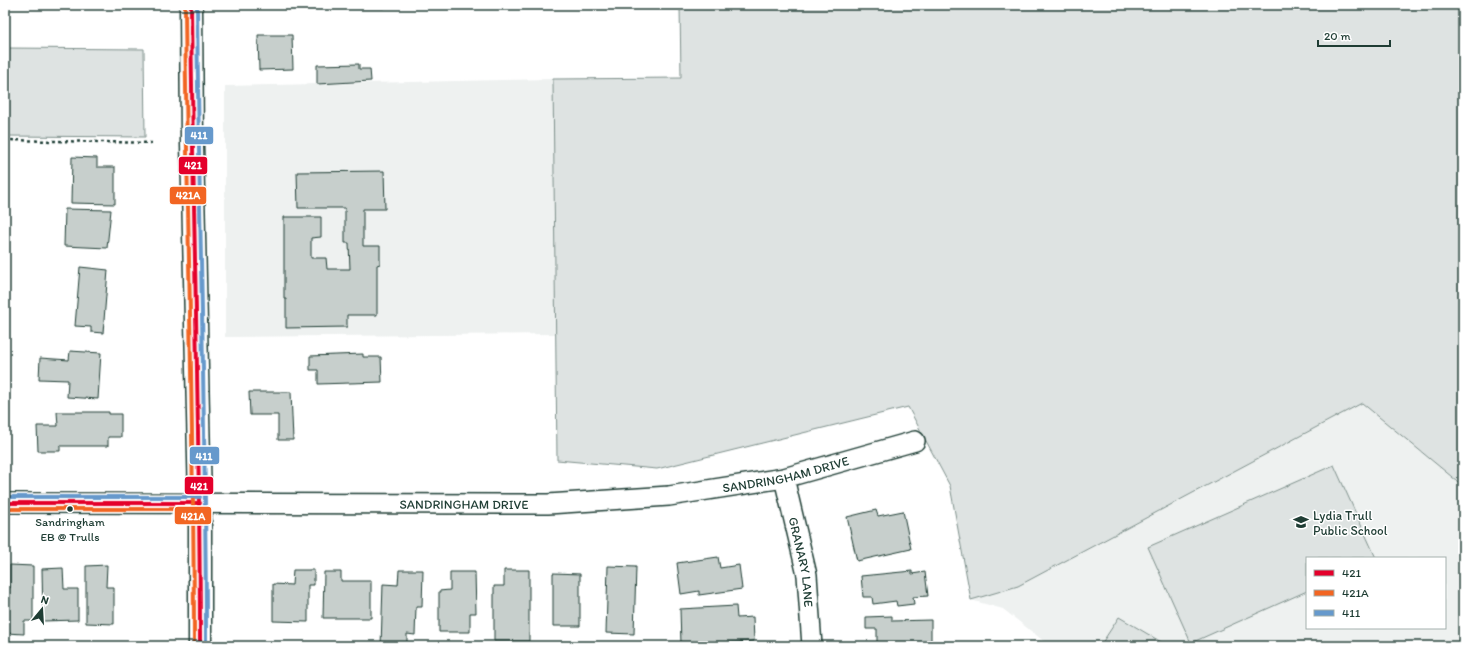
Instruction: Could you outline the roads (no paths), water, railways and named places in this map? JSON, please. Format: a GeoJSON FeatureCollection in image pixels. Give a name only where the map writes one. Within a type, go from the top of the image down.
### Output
{"type":"FeatureCollection","features":[{"type":"Feature","properties":{"kind":"street"},"geometry":{"type":"LineString","coordinates":[[191,5],[192,152],[200,503],[200,646]]}},
{"type":"Feature","properties":{"kind":"street","name":"SANDRINGHAM DRIVE"},"geometry":{"type":"LineString","coordinates":[[5,503],[548,504],[669,496],[784,478],[915,441]]}},
{"type":"Feature","properties":{"kind":"street","name":"GRANARY LANE"},"geometry":{"type":"LineString","coordinates":[[784,478],[807,575],[812,646]]}},
{"type":"Feature","properties":{"kind":"place","name":"Sandringham EB @ Trulls"},"geometry":{"type":"Point","coordinates":[70,509]}},
{"type":"Feature","properties":{"kind":"place","name":"Lydia Trull Public School"},"geometry":{"type":"Point","coordinates":[1301,522]}}]}
